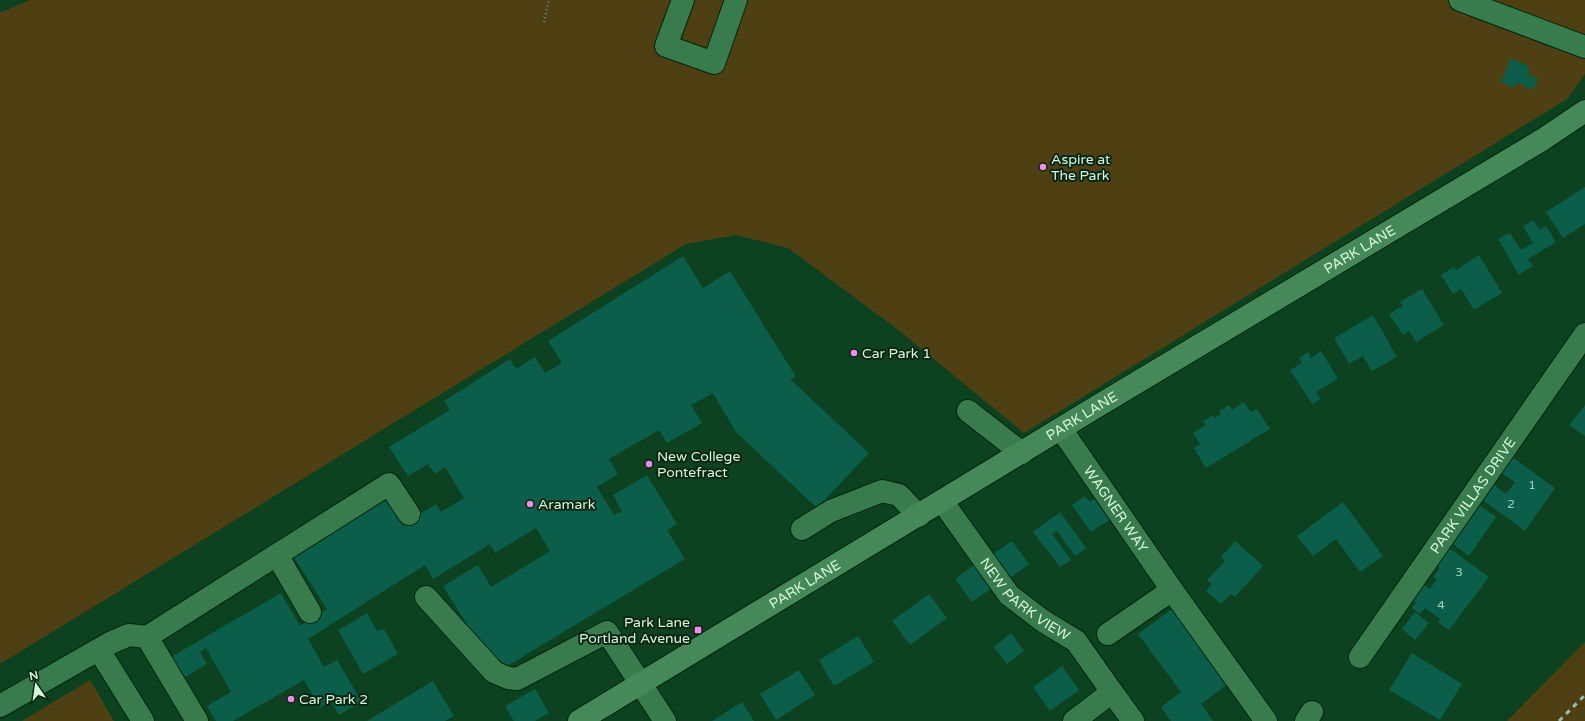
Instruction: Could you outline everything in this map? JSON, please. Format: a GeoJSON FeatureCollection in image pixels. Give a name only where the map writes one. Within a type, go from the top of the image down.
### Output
{"type":"FeatureCollection","features":[{"type":"Feature","properties":{"kind":"main road","name":"PARK LANE"},"geometry":{"type":"LineString","coordinates":[[579,721],[1542,140],[1585,111]]}},
{"type":"Feature","properties":{"kind":"street"},"geometry":{"type":"LineString","coordinates":[[683,0],[666,46],[714,63],[736,0]]}},
{"type":"Feature","properties":{"kind":"street"},"geometry":{"type":"LineString","coordinates":[[1460,0],[1585,47]]}},
{"type":"Feature","properties":{"kind":"street","name":"PARK VILLAS DRIVE"},"geometry":{"type":"LineString","coordinates":[[1360,657],[1585,334]]}},
{"type":"Feature","properties":{"kind":"street"},"geometry":{"type":"LineString","coordinates":[[968,411],[1022,453]]}},
{"type":"Feature","properties":{"kind":"street","name":"WAGNER WAY"},"geometry":{"type":"LineString","coordinates":[[1061,429],[1172,590],[1266,721]]}},
{"type":"Feature","properties":{"kind":"street"},"geometry":{"type":"LineString","coordinates":[[0,706],[99,650],[129,635],[147,637],[389,484],[409,514]]}},
{"type":"Feature","properties":{"kind":"street"},"geometry":{"type":"LineString","coordinates":[[802,529],[831,511],[882,491],[899,495],[919,516]]}},
{"type":"Feature","properties":{"kind":"street","name":"NEW PARK VIEW"},"geometry":{"type":"LineString","coordinates":[[942,501],[1009,595],[1043,621],[1076,641],[1133,721]]}},
{"type":"Feature","properties":{"kind":"street"},"geometry":{"type":"LineString","coordinates":[[277,555],[310,612]]}},
{"type":"Feature","properties":{"kind":"street"},"geometry":{"type":"LineString","coordinates":[[1108,634],[1172,590]]}},
{"type":"Feature","properties":{"kind":"street"},"geometry":{"type":"LineString","coordinates":[[426,597],[494,672],[508,678],[517,679],[607,632],[665,721]]}},
{"type":"Feature","properties":{"kind":"street"},"geometry":{"type":"LineString","coordinates":[[147,637],[197,721]]}},
{"type":"Feature","properties":{"kind":"street"},"geometry":{"type":"LineString","coordinates":[[99,650],[143,721]]}},
{"type":"Feature","properties":{"kind":"street"},"geometry":{"type":"LineString","coordinates":[[1074,721],[1112,692]]}},
{"type":"Feature","properties":{"kind":"path"},"geometry":{"type":"LineString","coordinates":[[544,22],[549,0]]}},
{"type":"Feature","properties":{"kind":"shaded area"},"geometry":{"type":"Polygon","coordinates":[[[30,0],[1585,0],[1585,74],[1567,99],[1024,433],[897,329],[788,248],[736,235],[686,244],[0,664],[0,13],[30,0]]]}},
{"type":"Feature","properties":{"kind":"shaded area"},"geometry":{"type":"Polygon","coordinates":[[[1585,642],[1585,721],[1507,721],[1585,642]]]}},
{"type":"Feature","properties":{"kind":"shaded area"},"geometry":{"type":"Polygon","coordinates":[[[90,680],[114,721],[22,721],[90,680]]]}},
{"type":"Feature","properties":{"kind":"building"},"geometry":{"type":"Polygon","coordinates":[[[1511,58],[1530,67],[1527,74],[1538,78],[1533,90],[1516,82],[1514,88],[1501,82],[1511,58]]]}},
{"type":"Feature","properties":{"kind":"building"},"geometry":{"type":"Polygon","coordinates":[[[1585,187],[1585,224],[1563,238],[1546,212],[1585,187]]]}},
{"type":"Feature","properties":{"kind":"building"},"geometry":{"type":"Polygon","coordinates":[[[1533,220],[1540,230],[1546,226],[1556,242],[1528,259],[1533,266],[1519,275],[1498,239],[1510,233],[1521,250],[1533,243],[1523,226],[1533,220]]]}},
{"type":"Feature","properties":{"kind":"building"},"geometry":{"type":"Polygon","coordinates":[[[1479,255],[1502,293],[1474,310],[1461,289],[1453,294],[1441,275],[1454,267],[1456,270],[1479,255]]]}},
{"type":"Feature","properties":{"kind":"building"},"geometry":{"type":"Polygon","coordinates":[[[683,256],[703,288],[730,271],[796,377],[790,379],[869,453],[817,508],[736,432],[713,393],[691,405],[702,423],[667,443],[659,430],[609,459],[618,474],[597,487],[614,515],[622,511],[613,495],[647,475],[677,524],[667,530],[685,559],[504,668],[498,658],[491,663],[443,586],[478,565],[491,587],[550,551],[536,528],[495,553],[490,544],[433,579],[425,565],[308,639],[324,667],[337,660],[362,702],[339,715],[331,701],[320,708],[304,680],[233,721],[216,721],[207,706],[231,692],[206,648],[200,652],[207,664],[182,679],[169,658],[281,593],[300,626],[327,609],[293,556],[386,499],[402,525],[436,504],[441,512],[464,498],[445,467],[435,474],[428,464],[408,476],[389,447],[450,410],[444,401],[510,359],[516,369],[535,357],[545,373],[562,363],[548,341],[683,256]]]}},
{"type":"Feature","properties":{"kind":"building"},"geometry":{"type":"Polygon","coordinates":[[[1422,289],[1444,325],[1416,342],[1409,331],[1403,335],[1389,314],[1403,306],[1400,302],[1422,289]]]}},
{"type":"Feature","properties":{"kind":"building"},"geometry":{"type":"Polygon","coordinates":[[[1373,315],[1397,357],[1372,371],[1363,356],[1349,364],[1334,338],[1373,315]]]}},
{"type":"Feature","properties":{"kind":"building"},"geometry":{"type":"Polygon","coordinates":[[[1321,351],[1338,379],[1316,392],[1321,399],[1312,404],[1290,370],[1302,363],[1299,358],[1308,352],[1311,358],[1321,351]]]}},
{"type":"Feature","properties":{"kind":"building"},"geometry":{"type":"Polygon","coordinates":[[[1244,402],[1251,412],[1257,409],[1270,429],[1206,468],[1194,448],[1200,444],[1193,433],[1206,425],[1203,421],[1213,415],[1215,418],[1221,414],[1219,411],[1229,405],[1232,410],[1244,402]]]}},
{"type":"Feature","properties":{"kind":"building"},"geometry":{"type":"Polygon","coordinates":[[[1585,405],[1585,436],[1569,425],[1585,405]]]}},
{"type":"Feature","properties":{"kind":"building"},"geometry":{"type":"Polygon","coordinates":[[[1511,456],[1555,488],[1525,531],[1481,499],[1492,483],[1506,494],[1515,482],[1500,472],[1511,456]]]}},
{"type":"Feature","properties":{"kind":"building"},"geometry":{"type":"Polygon","coordinates":[[[1100,495],[1112,518],[1091,532],[1072,505],[1085,496],[1090,502],[1100,495]]]}},
{"type":"Feature","properties":{"kind":"building"},"geometry":{"type":"Polygon","coordinates":[[[1343,502],[1383,556],[1360,572],[1336,539],[1313,556],[1297,536],[1343,502]]]}},
{"type":"Feature","properties":{"kind":"building"},"geometry":{"type":"Polygon","coordinates":[[[1479,505],[1496,517],[1469,556],[1453,544],[1479,505]]]}},
{"type":"Feature","properties":{"kind":"building"},"geometry":{"type":"Polygon","coordinates":[[[1060,512],[1086,548],[1075,556],[1057,531],[1052,534],[1071,560],[1060,567],[1033,532],[1060,512]]]}},
{"type":"Feature","properties":{"kind":"building"},"geometry":{"type":"Polygon","coordinates":[[[1012,541],[1029,564],[1010,578],[993,554],[1012,541]]]}},
{"type":"Feature","properties":{"kind":"building"},"geometry":{"type":"Polygon","coordinates":[[[1235,541],[1263,566],[1235,597],[1231,594],[1221,604],[1206,591],[1212,584],[1207,580],[1225,561],[1221,557],[1235,541]]]}},
{"type":"Feature","properties":{"kind":"building"},"geometry":{"type":"Polygon","coordinates":[[[1446,546],[1489,577],[1449,630],[1438,622],[1440,619],[1425,608],[1420,614],[1412,608],[1416,602],[1413,600],[1424,585],[1430,589],[1437,579],[1433,577],[1440,568],[1434,563],[1446,546]]]}},
{"type":"Feature","properties":{"kind":"building"},"geometry":{"type":"Polygon","coordinates":[[[974,565],[991,589],[972,602],[955,579],[974,565]]]}},
{"type":"Feature","properties":{"kind":"building"},"geometry":{"type":"Polygon","coordinates":[[[929,594],[947,618],[910,645],[892,621],[929,594]]]}},
{"type":"Feature","properties":{"kind":"building"},"geometry":{"type":"Polygon","coordinates":[[[1173,608],[1228,684],[1201,704],[1213,721],[1171,721],[1161,707],[1181,692],[1138,634],[1173,608]]]}},
{"type":"Feature","properties":{"kind":"building"},"geometry":{"type":"Polygon","coordinates":[[[1415,612],[1429,623],[1415,640],[1402,629],[1415,612]]]}},
{"type":"Feature","properties":{"kind":"building"},"geometry":{"type":"Polygon","coordinates":[[[367,613],[377,631],[384,629],[398,654],[363,674],[338,630],[367,613]]]}},
{"type":"Feature","properties":{"kind":"building"},"geometry":{"type":"Polygon","coordinates":[[[1011,633],[1024,651],[1007,664],[994,647],[1011,633]]]}},
{"type":"Feature","properties":{"kind":"building"},"geometry":{"type":"Polygon","coordinates":[[[858,636],[874,662],[834,686],[819,660],[858,636]]]}},
{"type":"Feature","properties":{"kind":"building"},"geometry":{"type":"Polygon","coordinates":[[[1412,653],[1462,684],[1440,720],[1389,690],[1412,653]]]}},
{"type":"Feature","properties":{"kind":"building"},"geometry":{"type":"Polygon","coordinates":[[[1062,666],[1079,690],[1050,711],[1033,687],[1062,666]]]}},
{"type":"Feature","properties":{"kind":"building"},"geometry":{"type":"Polygon","coordinates":[[[799,670],[815,695],[776,720],[760,694],[799,670]]]}},
{"type":"Feature","properties":{"kind":"building"},"geometry":{"type":"Polygon","coordinates":[[[433,681],[454,716],[445,721],[367,721],[433,681]]]}},
{"type":"Feature","properties":{"kind":"building"},"geometry":{"type":"Polygon","coordinates":[[[535,689],[549,713],[535,721],[514,721],[505,706],[535,689]]]}},
{"type":"Feature","properties":{"kind":"building"},"geometry":{"type":"Polygon","coordinates":[[[742,702],[754,721],[712,721],[723,714],[742,702]]]}},
{"type":"Feature","properties":{"kind":"railway"},"geometry":{"type":"LineString","coordinates":[[1559,721],[1585,695]]}},
{"type":"Feature","properties":{"kind":"place","name":"Aspire at The Park"},"geometry":{"type":"Point","coordinates":[1043,167]}},
{"type":"Feature","properties":{"kind":"place","name":"Car Park 1"},"geometry":{"type":"Point","coordinates":[854,353]}},
{"type":"Feature","properties":{"kind":"place","name":"New College Pontefract"},"geometry":{"type":"Point","coordinates":[649,464]}},
{"type":"Feature","properties":{"kind":"place","name":"Aramark"},"geometry":{"type":"Point","coordinates":[530,504]}},
{"type":"Feature","properties":{"kind":"place","name":"Park Lane Portland Avenue"},"geometry":{"type":"Point","coordinates":[698,630]}},
{"type":"Feature","properties":{"kind":"place","name":"Car Park 2"},"geometry":{"type":"Point","coordinates":[291,699]}}]}
